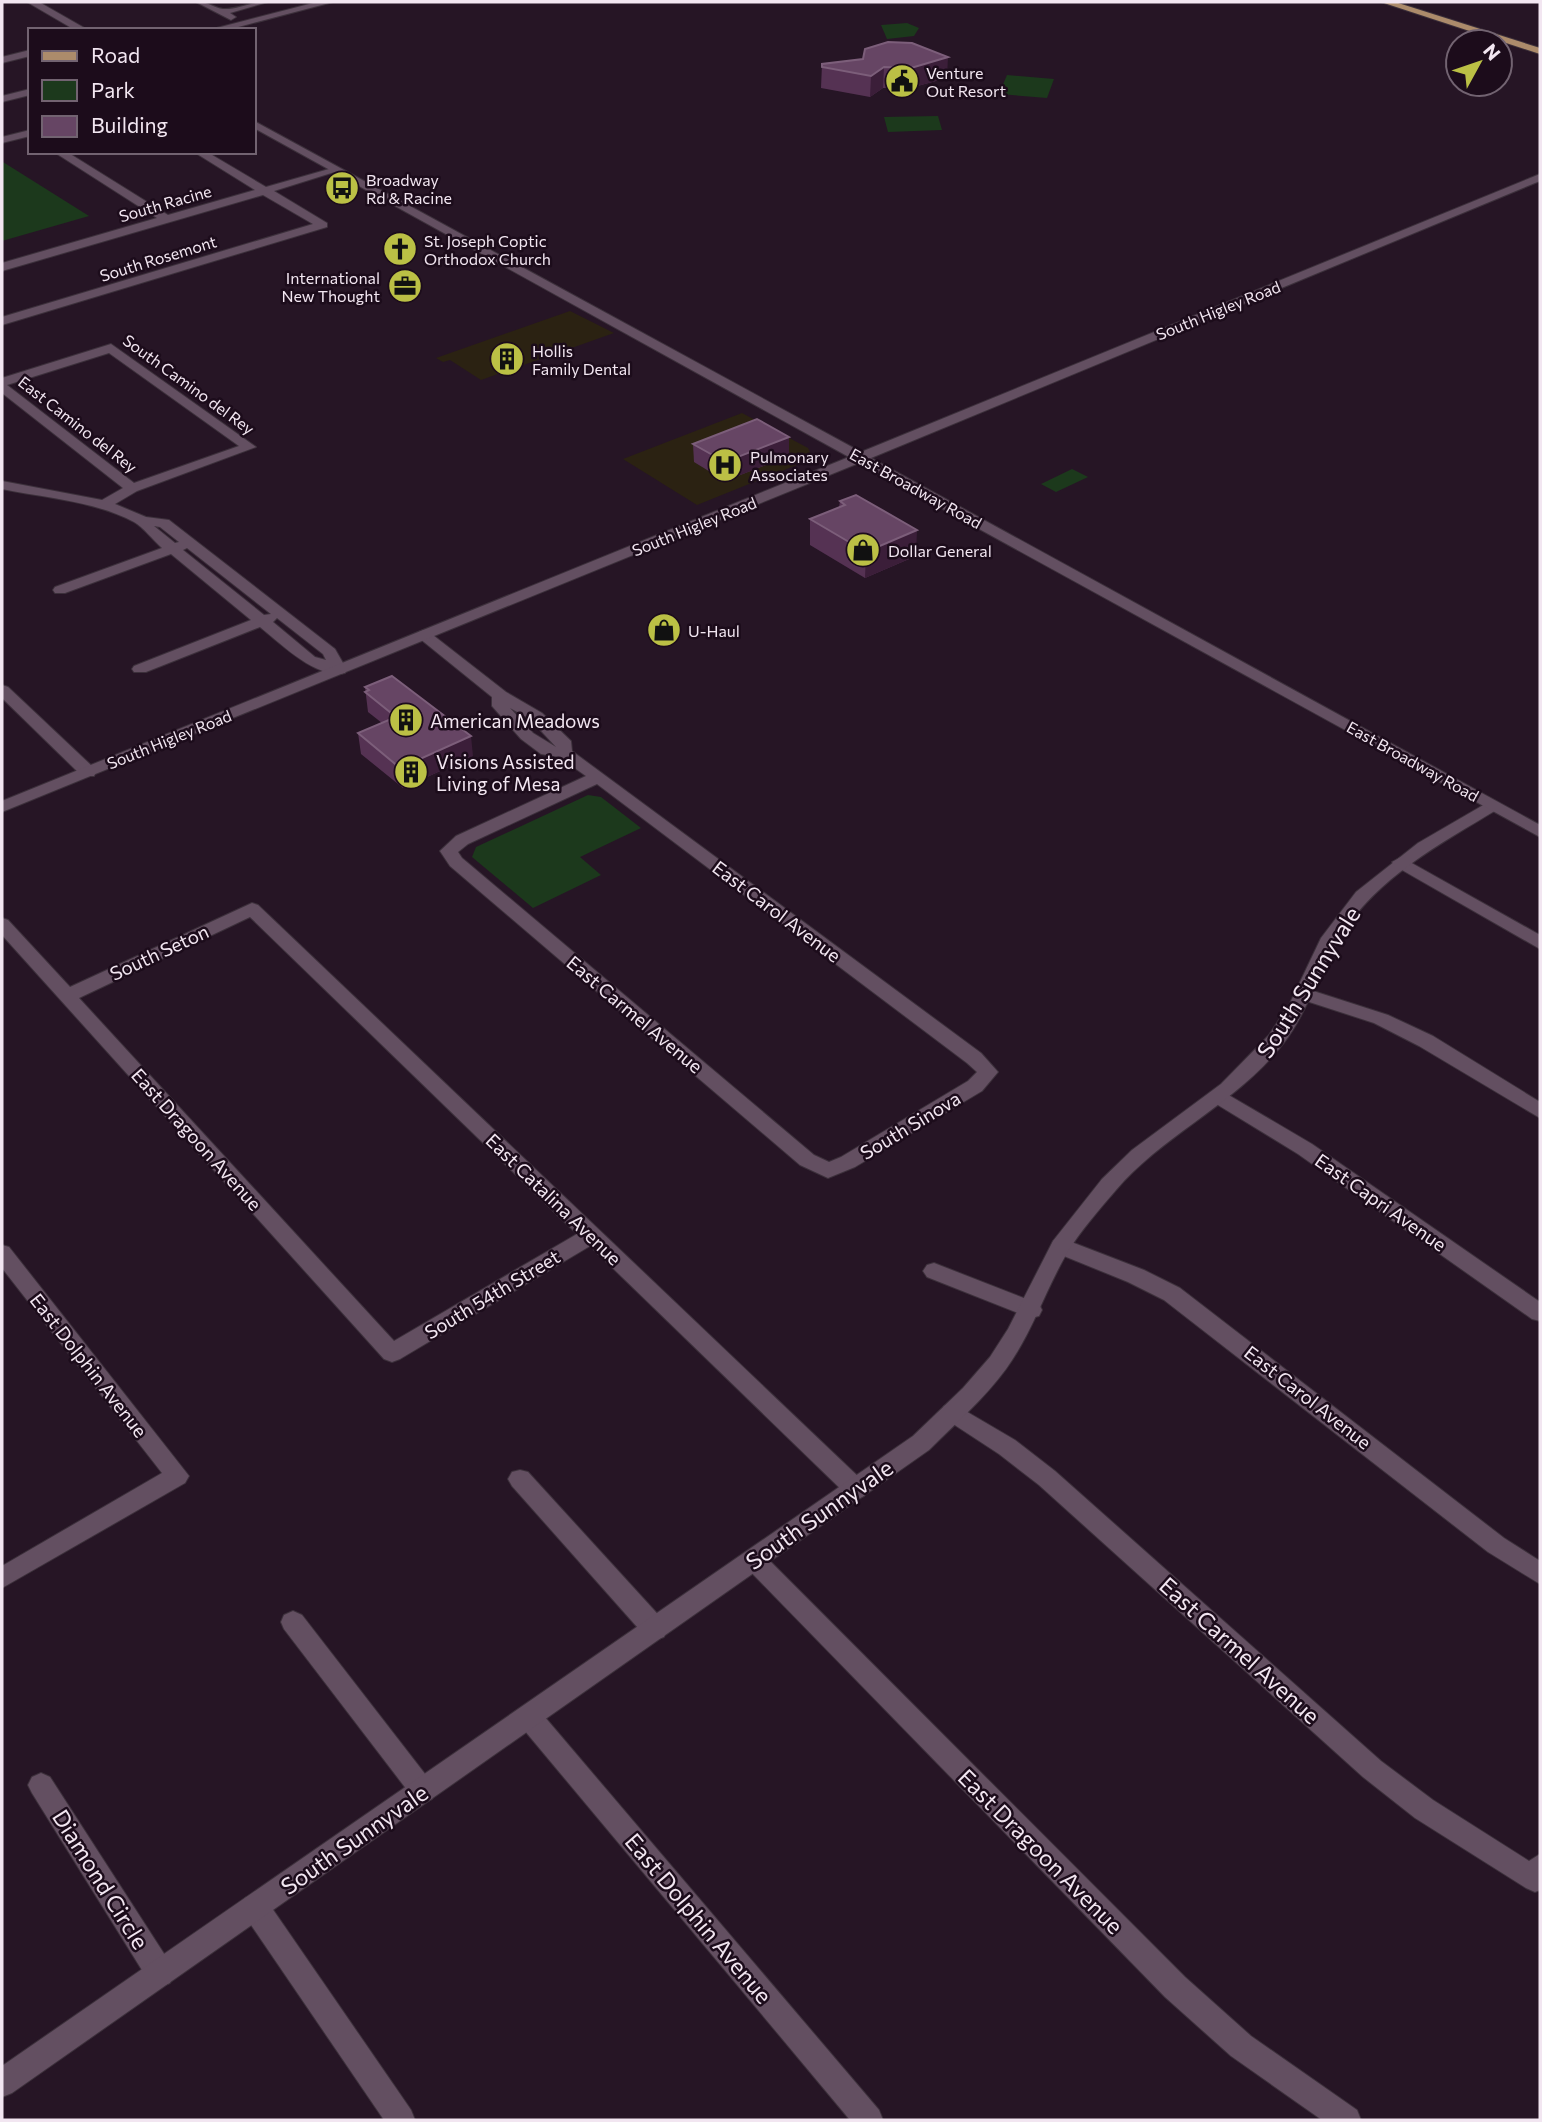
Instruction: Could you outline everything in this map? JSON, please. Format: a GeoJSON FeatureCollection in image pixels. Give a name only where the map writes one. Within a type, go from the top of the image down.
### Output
{"type":"FeatureCollection","features":[{"type":"Feature","properties":{"kind":"main road"},"geometry":{"type":"LineString","coordinates":[[1386,2],[1540,51]]}},
{"type":"Feature","properties":{"kind":"main road"},"geometry":{"type":"LineString","coordinates":[[1415,2],[1540,41]]}},
{"type":"Feature","properties":{"kind":"street"},"geometry":{"type":"LineString","coordinates":[[32,2],[79,28]]}},
{"type":"Feature","properties":{"kind":"street"},"geometry":{"type":"LineString","coordinates":[[201,2],[235,19]]}},
{"type":"Feature","properties":{"kind":"street"},"geometry":{"type":"LineString","coordinates":[[221,12],[263,2]]}},
{"type":"Feature","properties":{"kind":"street"},"geometry":{"type":"LineString","coordinates":[[222,28],[328,2]]}},
{"type":"Feature","properties":{"kind":"street"},"geometry":{"type":"LineString","coordinates":[[2,60],[28,54]]}},
{"type":"Feature","properties":{"kind":"street"},"geometry":{"type":"LineString","coordinates":[[2,99],[28,92]]}},
{"type":"Feature","properties":{"kind":"street","name":"East Broadway Road"},"geometry":{"type":"LineString","coordinates":[[256,125],[1540,832]]}},
{"type":"Feature","properties":{"kind":"street"},"geometry":{"type":"LineString","coordinates":[[2,141],[28,134]]}},
{"type":"Feature","properties":{"kind":"street"},"geometry":{"type":"LineString","coordinates":[[62,154],[166,219]]}},
{"type":"Feature","properties":{"kind":"street"},"geometry":{"type":"LineString","coordinates":[[202,154],[265,191]]}},
{"type":"Feature","properties":{"kind":"street","name":"South Racine"},"geometry":{"type":"LineString","coordinates":[[2,267],[336,170]]}},
{"type":"Feature","properties":{"kind":"street","name":"South Higley Road"},"geometry":{"type":"LineString","coordinates":[[2,807],[1540,177]]}},
{"type":"Feature","properties":{"kind":"street","name":"South Rosemont"},"geometry":{"type":"LineString","coordinates":[[2,321],[323,225],[265,191]]}},
{"type":"Feature","properties":{"kind":"street","name":"South Camino del Rey"},"geometry":{"type":"LineString","coordinates":[[2,385],[111,348],[250,447],[132,488],[104,505]]}},
{"type":"Feature","properties":{"kind":"street","name":"East Camino del Rey"},"geometry":{"type":"LineString","coordinates":[[2,385],[132,488]]}},
{"type":"Feature","properties":{"kind":"street"},"geometry":{"type":"LineString","coordinates":[[2,485],[104,505],[144,521],[164,523],[330,652],[339,670]]}},
{"type":"Feature","properties":{"kind":"street"},"geometry":{"type":"LineString","coordinates":[[144,521],[147,528],[310,660],[339,670]]}},
{"type":"Feature","properties":{"kind":"street"},"geometry":{"type":"LineString","coordinates":[[60,590],[190,542]]}},
{"type":"Feature","properties":{"kind":"street"},"geometry":{"type":"LineString","coordinates":[[140,669],[281,613]]}},
{"type":"Feature","properties":{"kind":"street","name":"East Carol Avenue"},"geometry":{"type":"LineString","coordinates":[[424,635],[500,695],[500,706],[527,736],[547,751],[564,753],[598,777],[963,1050],[988,1072]]}},
{"type":"Feature","properties":{"kind":"street"},"geometry":{"type":"LineString","coordinates":[[2,690],[88,772]]}},
{"type":"Feature","properties":{"kind":"street","name":"East Carmel Avenue"},"geometry":{"type":"LineString","coordinates":[[598,777],[462,840],[449,851],[456,862],[775,1133],[807,1160],[828,1171]]}},
{"type":"Feature","properties":{"kind":"street","name":"South Sunnyvale"},"geometry":{"type":"LineString","coordinates":[[2,2083],[921,1443],[998,1363],[1031,1310],[1061,1246],[1126,1166],[1220,1097],[1256,1065],[1279,1037],[1304,994],[1330,938],[1347,913],[1401,862],[1492,805]]}},
{"type":"Feature","properties":{"kind":"street"},"geometry":{"type":"LineString","coordinates":[[1401,862],[1540,943]]}},
{"type":"Feature","properties":{"kind":"street","name":"South Seton"},"geometry":{"type":"LineString","coordinates":[[67,996],[252,909]]}},
{"type":"Feature","properties":{"kind":"street","name":"East Catalina Avenue"},"geometry":{"type":"LineString","coordinates":[[252,909],[856,1489]]}},
{"type":"Feature","properties":{"kind":"street","name":"East Dragoon Avenue"},"geometry":{"type":"LineString","coordinates":[[2,924],[392,1353]]}},
{"type":"Feature","properties":{"kind":"street"},"geometry":{"type":"LineString","coordinates":[[1304,994],[1381,1019],[1426,1041],[1540,1111]]}},
{"type":"Feature","properties":{"kind":"street","name":"South Sinova"},"geometry":{"type":"LineString","coordinates":[[828,1171],[849,1162],[975,1086],[988,1072]]}},
{"type":"Feature","properties":{"kind":"street","name":"East Capri Avenue"},"geometry":{"type":"LineString","coordinates":[[1220,1097],[1305,1149],[1540,1313]]}},
{"type":"Feature","properties":{"kind":"street","name":"South 54th Street"},"geometry":{"type":"LineString","coordinates":[[392,1353],[592,1235]]}},
{"type":"Feature","properties":{"kind":"street","name":"East Carol Avenue"},"geometry":{"type":"LineString","coordinates":[[1061,1246],[1136,1276],[1182,1301],[1496,1545],[1540,1574]]}},
{"type":"Feature","properties":{"kind":"street","name":"East Dolphin Avenue"},"geometry":{"type":"LineString","coordinates":[[2,1253],[177,1476],[2,1578]]}},
{"type":"Feature","properties":{"kind":"street"},"geometry":{"type":"LineString","coordinates":[[934,1271],[1031,1310]]}},
{"type":"Feature","properties":{"kind":"street","name":"East Carmel Avenue"},"geometry":{"type":"LineString","coordinates":[[952,1412],[1047,1478],[1372,1769],[1424,1809],[1537,1873]]}},
{"type":"Feature","properties":{"kind":"street"},"geometry":{"type":"LineString","coordinates":[[520,1479],[655,1629]]}},
{"type":"Feature","properties":{"kind":"street","name":"East Dragoon Avenue"},"geometry":{"type":"LineString","coordinates":[[754,1560],[1175,1987],[1241,2046],[1347,2120]]}},
{"type":"Feature","properties":{"kind":"street"},"geometry":{"type":"LineString","coordinates":[[293,1622],[423,1791]]}},
{"type":"Feature","properties":{"kind":"street","name":"East Dolphin Avenue"},"geometry":{"type":"LineString","coordinates":[[529,1717],[869,2120]]}},
{"type":"Feature","properties":{"kind":"street","name":"Diamond Circle"},"geometry":{"type":"LineString","coordinates":[[41,1785],[160,1973]]}},
{"type":"Feature","properties":{"kind":"street"},"geometry":{"type":"LineString","coordinates":[[255,1907],[401,2120]]}},
{"type":"Feature","properties":{"kind":"shaded area"},"geometry":{"type":"Polygon","coordinates":[[[570,311],[614,333],[481,380],[450,360],[443,362],[436,358],[570,311]]]}},
{"type":"Feature","properties":{"kind":"shaded area"},"geometry":{"type":"Polygon","coordinates":[[[742,413],[808,448],[812,456],[809,460],[697,505],[623,459],[742,413]]]}},
{"type":"Feature","properties":{"kind":"green space"},"geometry":{"type":"Polygon","coordinates":[[[907,23],[919,28],[914,36],[887,39],[881,25],[907,23]]]}},
{"type":"Feature","properties":{"kind":"green space"},"geometry":{"type":"Polygon","coordinates":[[[1007,75],[1054,79],[1047,98],[999,94],[1007,75]]]}},
{"type":"Feature","properties":{"kind":"green space"},"geometry":{"type":"Polygon","coordinates":[[[938,116],[942,130],[888,132],[884,117],[938,116]]]}},
{"type":"Feature","properties":{"kind":"green space"},"geometry":{"type":"Polygon","coordinates":[[[3,162],[89,216],[2,241],[3,162]]]}},
{"type":"Feature","properties":{"kind":"green space"},"geometry":{"type":"Polygon","coordinates":[[[1072,469],[1088,477],[1056,492],[1041,484],[1072,469]]]}},
{"type":"Feature","properties":{"kind":"green space"},"geometry":{"type":"Polygon","coordinates":[[[588,795],[601,797],[641,828],[580,857],[601,875],[533,908],[472,857],[476,847],[588,795]]]}},
{"type":"Feature","properties":{"kind":"building"},"geometry":{"type":"Polygon","coordinates":[[[888,42],[912,43],[948,57],[911,68],[884,67],[871,76],[822,67],[822,64],[863,59],[865,49],[888,42]]]}},
{"type":"Feature","properties":{"kind":"building"},"geometry":{"type":"Polygon","coordinates":[[[757,419],[789,437],[725,462],[693,444],[757,419]]]}},
{"type":"Feature","properties":{"kind":"building"},"geometry":{"type":"Polygon","coordinates":[[[856,495],[917,530],[866,552],[810,519],[845,505],[840,501],[856,495]]]}},
{"type":"Feature","properties":{"kind":"building"},"geometry":{"type":"Polygon","coordinates":[[[392,676],[471,736],[400,768],[358,733],[396,717],[365,692],[369,690],[365,687],[392,676]]]}},
{"type":"Feature","properties":{"kind":"place","name":"Venture Out Resort"},"geometry":{"type":"Point","coordinates":[902,81]}},
{"type":"Feature","properties":{"kind":"place","name":"Broadway Rd & Racine"},"geometry":{"type":"Point","coordinates":[342,188]}},
{"type":"Feature","properties":{"kind":"place","name":"St. Joseph Coptic Orthodox Church"},"geometry":{"type":"Point","coordinates":[400,249]}},
{"type":"Feature","properties":{"kind":"place","name":"International New Thought"},"geometry":{"type":"Point","coordinates":[405,286]}},
{"type":"Feature","properties":{"kind":"place","name":"Hollis Family Dental"},"geometry":{"type":"Point","coordinates":[507,359]}},
{"type":"Feature","properties":{"kind":"place","name":"Pulmonary Associates"},"geometry":{"type":"Point","coordinates":[725,465]}},
{"type":"Feature","properties":{"kind":"place","name":"Dollar General"},"geometry":{"type":"Point","coordinates":[863,550]}},
{"type":"Feature","properties":{"kind":"place","name":"U-Haul"},"geometry":{"type":"Point","coordinates":[664,630]}},
{"type":"Feature","properties":{"kind":"place","name":"American Meadows"},"geometry":{"type":"Point","coordinates":[406,720]}},
{"type":"Feature","properties":{"kind":"place","name":"Visions Assisted Living of Mesa"},"geometry":{"type":"Point","coordinates":[411,772]}}]}
